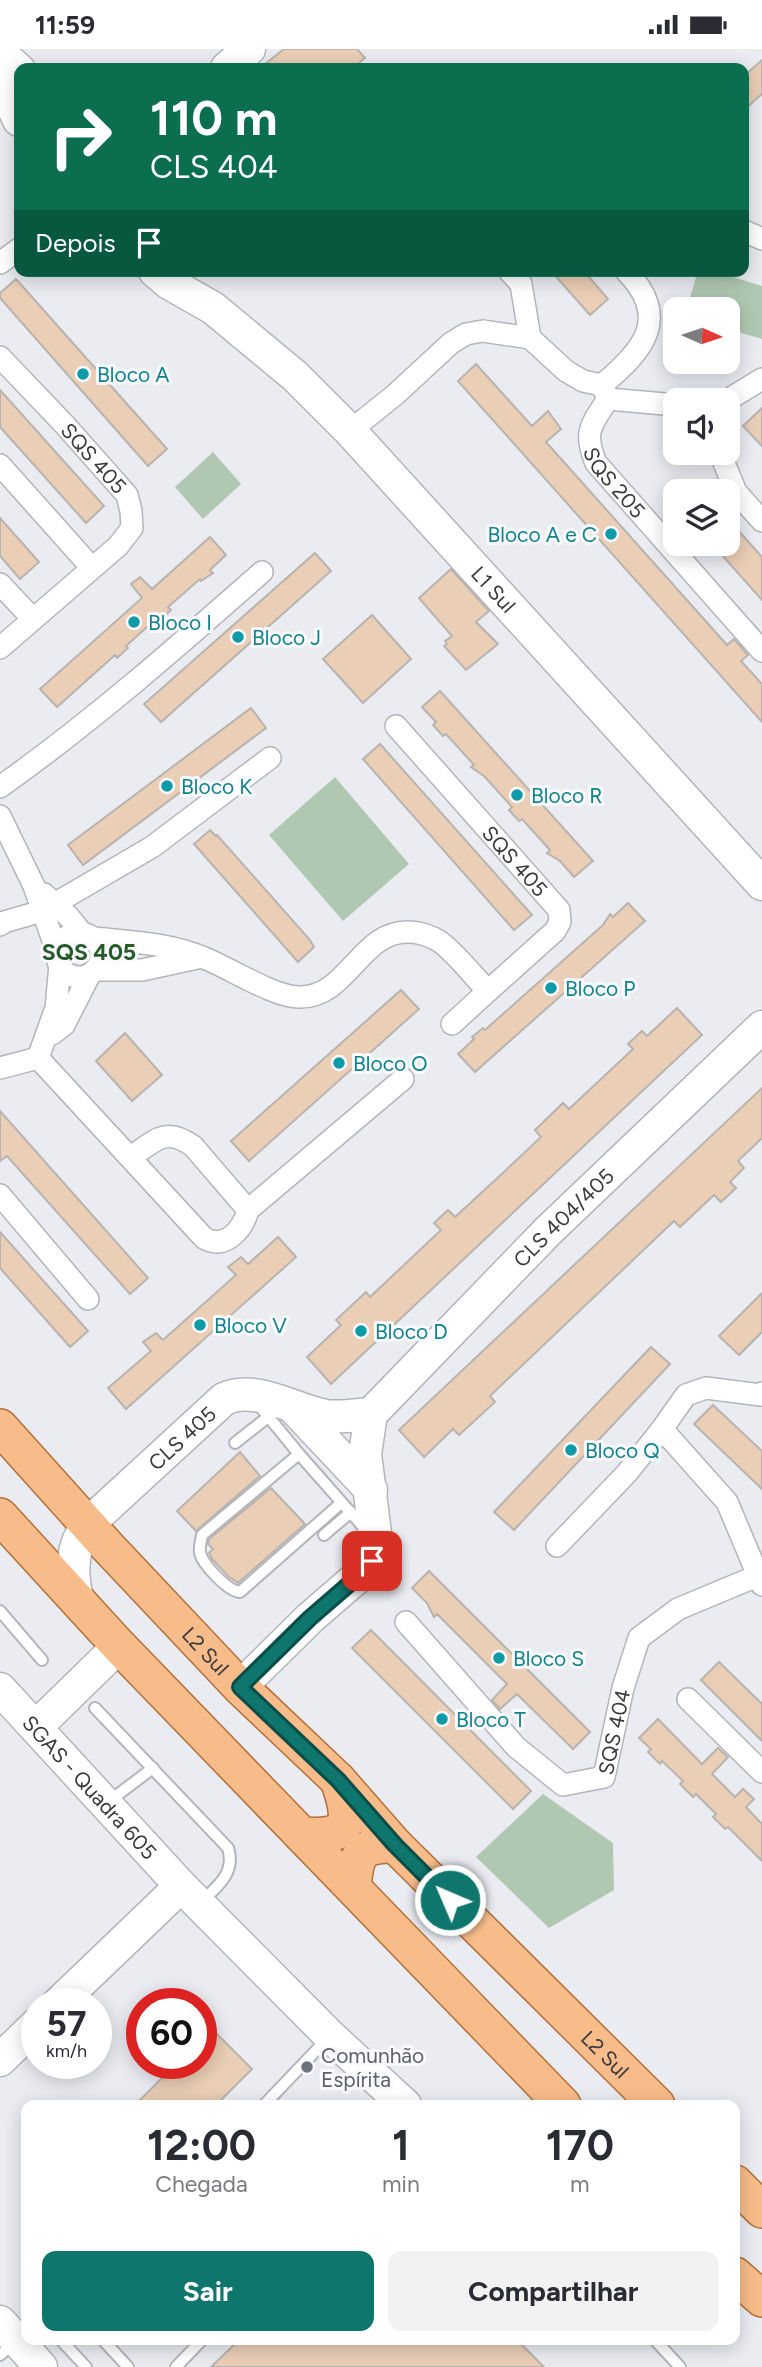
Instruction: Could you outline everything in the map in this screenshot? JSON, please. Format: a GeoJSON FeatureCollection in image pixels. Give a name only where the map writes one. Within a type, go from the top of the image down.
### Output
{"type":"FeatureCollection","features":[{"type":"Feature","properties":{"kind":"main road","name":"L2 Sul"},"geometry":{"type":"LineString","coordinates":[[0,1427],[240,1687],[338,1780],[395,1845],[652,2100]]}},
{"type":"Feature","properties":{"kind":"main road"},"geometry":{"type":"LineString","coordinates":[[0,1516],[119,1646],[558,2100]]}},
{"type":"Feature","properties":{"kind":"main road"},"geometry":{"type":"LineString","coordinates":[[302,1835],[328,1837],[345,1823],[347,1814],[338,1780]]}},
{"type":"Feature","properties":{"kind":"main road"},"geometry":{"type":"LineString","coordinates":[[353,1886],[356,1861],[361,1853],[369,1846],[395,1845]]}},
{"type":"Feature","properties":{"kind":"main road"},"geometry":{"type":"LineString","coordinates":[[740,2188],[762,2210]]}},
{"type":"Feature","properties":{"kind":"main road"},"geometry":{"type":"LineString","coordinates":[[740,2279],[762,2299]]}},
{"type":"Feature","properties":{"kind":"street"},"geometry":{"type":"LineString","coordinates":[[234,63],[249,49]]}},
{"type":"Feature","properties":{"kind":"street"},"geometry":{"type":"LineString","coordinates":[[0,53],[14,66]]}},
{"type":"Feature","properties":{"kind":"street"},"geometry":{"type":"LineString","coordinates":[[0,78],[14,109]]}},
{"type":"Feature","properties":{"kind":"street","name":"L1 Sul"},"geometry":{"type":"LineString","coordinates":[[162,277],[214,308],[295,376],[350,431],[762,884]]}},
{"type":"Feature","properties":{"kind":"street","name":"L1 Sul"},"geometry":{"type":"LineString","coordinates":[[196,277],[214,308]]}},
{"type":"Feature","properties":{"kind":"street"},"geometry":{"type":"LineString","coordinates":[[514,277],[521,285],[530,338]]}},
{"type":"Feature","properties":{"kind":"street","name":"SQS 205"},"geometry":{"type":"LineString","coordinates":[[630,277],[647,299],[651,316],[647,337],[605,392],[591,425],[588,445],[596,463],[762,650]]}},
{"type":"Feature","properties":{"kind":"street"},"geometry":{"type":"LineString","coordinates":[[350,431],[396,394],[451,343],[466,334],[483,331],[530,338],[566,371],[605,392],[663,403]]}},
{"type":"Feature","properties":{"kind":"street","name":"SQS 405"},"geometry":{"type":"LineString","coordinates":[[0,357],[127,495],[132,528],[118,547],[0,647]]}},
{"type":"Feature","properties":{"kind":"street"},"geometry":{"type":"LineString","coordinates":[[740,392],[762,379]]}},
{"type":"Feature","properties":{"kind":"street"},"geometry":{"type":"LineString","coordinates":[[0,465],[92,568]]}},
{"type":"Feature","properties":{"kind":"street"},"geometry":{"type":"LineString","coordinates":[[725,465],[736,492],[762,521]]}},
{"type":"Feature","properties":{"kind":"street"},"geometry":{"type":"LineString","coordinates":[[0,787],[60,745],[262,572]]}},
{"type":"Feature","properties":{"kind":"street"},"geometry":{"type":"LineString","coordinates":[[0,584],[33,619]]}},
{"type":"Feature","properties":{"kind":"street","name":"SQS 405"},"geometry":{"type":"LineString","coordinates":[[396,726],[559,910],[560,922],[555,931],[452,1024]]}},
{"type":"Feature","properties":{"kind":"street"},"geometry":{"type":"LineString","coordinates":[[0,925],[48,907],[152,848],[270,758]]}},
{"type":"Feature","properties":{"kind":"street"},"geometry":{"type":"LineString","coordinates":[[0,815],[34,886],[48,907],[88,936],[100,950],[99,964],[64,1025],[42,1049],[0,1068]]}},
{"type":"Feature","properties":{"kind":"street"},"geometry":{"type":"LineString","coordinates":[[48,907],[64,971],[76,977],[92,972],[142,969],[202,957]]}},
{"type":"Feature","properties":{"kind":"street"},"geometry":{"type":"LineString","coordinates":[[42,1049],[56,1008],[59,958],[63,940],[69,935],[169,946],[202,957],[278,992],[297,997],[324,991],[342,978],[377,940],[389,934],[417,932],[439,941],[488,991]]}},
{"type":"Feature","properties":{"kind":"street","name":"CLS 404/405"},"geometry":{"type":"LineString","coordinates":[[371,1414],[548,1231],[762,1027]]}},
{"type":"Feature","properties":{"kind":"street"},"geometry":{"type":"LineString","coordinates":[[42,1049],[131,1157],[211,1243],[223,1242],[241,1227],[248,1210],[403,1079]]}},
{"type":"Feature","properties":{"kind":"street"},"geometry":{"type":"LineString","coordinates":[[131,1157],[162,1136],[183,1139],[248,1210]]}},
{"type":"Feature","properties":{"kind":"street"},"geometry":{"type":"LineString","coordinates":[[0,1195],[88,1299]]}},
{"type":"Feature","properties":{"kind":"street"},"geometry":{"type":"LineString","coordinates":[[557,1546],[627,1473],[686,1395],[706,1388],[762,1393]]}},
{"type":"Feature","properties":{"kind":"street","name":"CLS 405"},"geometry":{"type":"LineString","coordinates":[[78,1601],[73,1582],[73,1561],[78,1539],[88,1524],[224,1399],[233,1395],[271,1406]]}},
{"type":"Feature","properties":{"kind":"street"},"geometry":{"type":"LineString","coordinates":[[271,1406],[328,1416],[371,1414],[361,1501]]}},
{"type":"Feature","properties":{"kind":"street"},"geometry":{"type":"LineString","coordinates":[[240,1687],[310,1618],[362,1573],[372,1561],[376,1541],[361,1501],[271,1406]]}},
{"type":"Feature","properties":{"kind":"street","name":"SQS 404"},"geometry":{"type":"LineString","coordinates":[[406,1622],[516,1747],[563,1785],[604,1777],[623,1688],[639,1638],[678,1609],[759,1580],[727,1502],[662,1429]]}},
{"type":"Feature","properties":{"kind":"street"},"geometry":{"type":"LineString","coordinates":[[36,1727],[119,1646]]}},
{"type":"Feature","properties":{"kind":"street","name":"SGAS - Quadra 605"},"geometry":{"type":"LineString","coordinates":[[0,1689],[190,1895],[330,2036],[400,2100]]}},
{"type":"Feature","properties":{"kind":"street"},"geometry":{"type":"LineString","coordinates":[[688,1699],[762,1772]]}},
{"type":"Feature","properties":{"kind":"street"},"geometry":{"type":"LineString","coordinates":[[77,1988],[190,1895]]}},
{"type":"Feature","properties":{"kind":"street"},"geometry":{"type":"LineString","coordinates":[[0,2060],[21,2040]]}},
{"type":"Feature","properties":{"kind":"street"},"geometry":{"type":"LineString","coordinates":[[11,2338],[41,2367]]}},
{"type":"Feature","properties":{"kind":"lane"},"geometry":{"type":"LineString","coordinates":[[235,1443],[271,1406],[299,1454],[341,1503]]}},
{"type":"Feature","properties":{"kind":"lane"},"geometry":{"type":"LineString","coordinates":[[299,1454],[202,1535],[201,1556],[226,1587],[233,1592],[240,1592],[341,1503],[361,1501]]}},
{"type":"Feature","properties":{"kind":"lane"},"geometry":{"type":"LineString","coordinates":[[324,1535],[361,1501]]}},
{"type":"Feature","properties":{"kind":"lane"},"geometry":{"type":"LineString","coordinates":[[0,1611],[42,1660]]}},
{"type":"Feature","properties":{"kind":"lane"},"geometry":{"type":"LineString","coordinates":[[95,1708],[228,1848],[230,1863],[223,1882],[190,1895]]}},
{"type":"Feature","properties":{"kind":"lane"},"geometry":{"type":"LineString","coordinates":[[106,1804],[153,1768]]}},
{"type":"Feature","properties":{"kind":"lane"},"geometry":{"type":"LineString","coordinates":[[269,2100],[330,2036]]}},
{"type":"Feature","properties":{"kind":"lane"},"geometry":{"type":"LineString","coordinates":[[66,2345],[86,2367]]}},
{"type":"Feature","properties":{"kind":"lane"},"geometry":{"type":"LineString","coordinates":[[108,2345],[128,2367]]}},
{"type":"Feature","properties":{"kind":"lane"},"geometry":{"type":"LineString","coordinates":[[176,2367],[197,2345]]}},
{"type":"Feature","properties":{"kind":"lane"},"geometry":{"type":"LineString","coordinates":[[660,2345],[680,2367]]}},
{"type":"Feature","properties":{"kind":"green space"},"geometry":{"type":"Polygon","coordinates":[[[696,277],[733,277],[762,286],[762,339],[740,333],[740,297],[690,297],[696,277]]]}},
{"type":"Feature","properties":{"kind":"green space"},"geometry":{"type":"Polygon","coordinates":[[[213,452],[241,484],[203,519],[175,487],[213,452]]]}},
{"type":"Feature","properties":{"kind":"green space"},"geometry":{"type":"Polygon","coordinates":[[[335,777],[409,864],[343,921],[269,835],[335,777]]]}},
{"type":"Feature","properties":{"kind":"green space"},"geometry":{"type":"Polygon","coordinates":[[[543,1794],[613,1843],[614,1890],[549,1928],[476,1857],[543,1794]]]}},
{"type":"Feature","properties":{"kind":"building"},"geometry":{"type":"Polygon","coordinates":[[[284,49],[357,49],[365,58],[359,63],[266,63],[284,49]]]}},
{"type":"Feature","properties":{"kind":"building"},"geometry":{"type":"Polygon","coordinates":[[[762,60],[762,94],[749,106],[749,72],[762,60]]]}},
{"type":"Feature","properties":{"kind":"building"},"geometry":{"type":"Polygon","coordinates":[[[556,277],[589,277],[608,299],[590,315],[556,277]]]}},
{"type":"Feature","properties":{"kind":"building","name":"Bloco A"},"geometry":{"type":"Polygon","coordinates":[[[16,279],[167,449],[148,466],[0,298],[0,293],[16,279]]]}},
{"type":"Feature","properties":{"kind":"building","name":"Bloco A e C"},"geometry":{"type":"Polygon","coordinates":[[[476,364],[532,426],[548,411],[561,429],[546,442],[727,645],[734,639],[748,655],[741,661],[762,684],[762,722],[458,381],[476,364]]]}},
{"type":"Feature","properties":{"kind":"building"},"geometry":{"type":"Polygon","coordinates":[[[0,390],[104,506],[86,523],[0,427],[0,390]]]}},
{"type":"Feature","properties":{"kind":"building"},"geometry":{"type":"Polygon","coordinates":[[[762,408],[762,446],[743,426],[762,408]]]}},
{"type":"Feature","properties":{"kind":"building"},"geometry":{"type":"Polygon","coordinates":[[[0,518],[39,562],[20,579],[0,556],[0,518]]]}},
{"type":"Feature","properties":{"kind":"building"},"geometry":{"type":"Polygon","coordinates":[[[740,532],[762,557],[762,600],[723,556],[740,556],[740,532]]]}},
{"type":"Feature","properties":{"kind":"building","name":"Bloco I"},"geometry":{"type":"Polygon","coordinates":[[[210,537],[226,555],[210,570],[213,573],[201,581],[200,579],[168,607],[171,610],[160,620],[158,617],[126,646],[128,648],[117,658],[115,655],[57,707],[40,689],[142,598],[131,584],[140,577],[152,589],[210,537]]]}},
{"type":"Feature","properties":{"kind":"building","name":"Bloco J"},"geometry":{"type":"Polygon","coordinates":[[[315,553],[331,571],[161,722],[144,704],[315,553]]]}},
{"type":"Feature","properties":{"kind":"building"},"geometry":{"type":"Polygon","coordinates":[[[451,569],[489,611],[476,622],[498,644],[466,670],[444,646],[447,644],[445,641],[452,636],[419,598],[451,569]]]}},
{"type":"Feature","properties":{"kind":"building"},"geometry":{"type":"Polygon","coordinates":[[[372,615],[411,659],[363,703],[323,659],[372,615]]]}},
{"type":"Feature","properties":{"kind":"building","name":"Bloco R"},"geometry":{"type":"Polygon","coordinates":[[[440,691],[593,861],[574,877],[560,861],[547,853],[550,850],[522,819],[519,821],[509,810],[512,807],[484,776],[471,767],[474,765],[446,734],[443,736],[433,725],[436,722],[422,707],[440,691]]]}},
{"type":"Feature","properties":{"kind":"building","name":"Bloco K"},"geometry":{"type":"Polygon","coordinates":[[[251,708],[266,728],[83,865],[68,845],[251,708]]]}},
{"type":"Feature","properties":{"kind":"building"},"geometry":{"type":"Polygon","coordinates":[[[380,744],[532,915],[514,930],[363,759],[380,744]]]}},
{"type":"Feature","properties":{"kind":"building"},"geometry":{"type":"Polygon","coordinates":[[[210,830],[310,940],[314,947],[298,962],[194,844],[210,830]]]}},
{"type":"Feature","properties":{"kind":"building","name":"Bloco P"},"geometry":{"type":"Polygon","coordinates":[[[628,903],[645,921],[475,1072],[458,1054],[474,1039],[472,1037],[483,1028],[485,1030],[603,925],[610,914],[613,917],[628,903]]]}},
{"type":"Feature","properties":{"kind":"building","name":"Bloco O"},"geometry":{"type":"Polygon","coordinates":[[[401,990],[419,1009],[249,1161],[231,1141],[401,990]]]}},
{"type":"Feature","properties":{"kind":"building"},"geometry":{"type":"Polygon","coordinates":[[[677,1008],[702,1035],[331,1384],[307,1357],[341,1325],[336,1320],[366,1292],[370,1297],[441,1230],[434,1223],[448,1210],[455,1217],[541,1137],[535,1130],[563,1103],[569,1109],[633,1049],[628,1044],[642,1031],[647,1036],[677,1008]]]}},
{"type":"Feature","properties":{"kind":"building"},"geometry":{"type":"Polygon","coordinates":[[[125,1033],[162,1075],[132,1101],[96,1061],[125,1033]]]}},
{"type":"Feature","properties":{"kind":"building"},"geometry":{"type":"Polygon","coordinates":[[[762,1088],[762,1138],[738,1161],[744,1168],[730,1182],[736,1188],[721,1202],[714,1195],[680,1227],[674,1221],[490,1396],[495,1402],[459,1435],[453,1429],[424,1457],[399,1430],[762,1088]]]}},
{"type":"Feature","properties":{"kind":"building"},"geometry":{"type":"Polygon","coordinates":[[[0,1111],[148,1278],[130,1294],[7,1156],[0,1161],[0,1111]]]}},
{"type":"Feature","properties":{"kind":"building"},"geometry":{"type":"Polygon","coordinates":[[[0,1232],[88,1331],[70,1347],[0,1268],[0,1232]]]}},
{"type":"Feature","properties":{"kind":"building","name":"Bloco V"},"geometry":{"type":"Polygon","coordinates":[[[278,1237],[296,1257],[126,1409],[108,1388],[151,1351],[143,1342],[156,1333],[163,1340],[236,1275],[228,1267],[241,1257],[248,1264],[278,1237]]]}},
{"type":"Feature","properties":{"kind":"building"},"geometry":{"type":"Polygon","coordinates":[[[762,1293],[762,1332],[739,1355],[719,1336],[762,1293]]]}},
{"type":"Feature","properties":{"kind":"building","name":"Bloco Q"},"geometry":{"type":"Polygon","coordinates":[[[651,1347],[670,1364],[514,1530],[494,1512],[651,1347]]]}},
{"type":"Feature","properties":{"kind":"building"},"geometry":{"type":"Polygon","coordinates":[[[713,1405],[762,1451],[762,1489],[694,1424],[713,1405]]]}},
{"type":"Feature","properties":{"kind":"building"},"geometry":{"type":"Polygon","coordinates":[[[240,1452],[260,1476],[196,1531],[177,1511],[240,1452]]]}},
{"type":"Feature","properties":{"kind":"building"},"geometry":{"type":"Polygon","coordinates":[[[271,1488],[305,1524],[238,1583],[212,1559],[209,1553],[213,1549],[208,1544],[209,1539],[271,1488]]]}},
{"type":"Feature","properties":{"kind":"building","name":"Bloco S"},"geometry":{"type":"Polygon","coordinates":[[[429,1571],[590,1732],[573,1749],[517,1694],[500,1709],[492,1700],[507,1684],[437,1614],[434,1617],[427,1603],[412,1588],[429,1571]]]}},
{"type":"Feature","properties":{"kind":"building","name":"Bloco T"},"geometry":{"type":"Polygon","coordinates":[[[371,1630],[531,1791],[513,1809],[352,1648],[371,1630]]]}},
{"type":"Feature","properties":{"kind":"building"},"geometry":{"type":"Polygon","coordinates":[[[719,1662],[762,1704],[762,1741],[701,1680],[719,1662]]]}},
{"type":"Feature","properties":{"kind":"building"},"geometry":{"type":"Polygon","coordinates":[[[658,1719],[702,1764],[718,1748],[728,1757],[712,1774],[735,1797],[743,1789],[754,1799],[746,1807],[762,1824],[762,1861],[728,1827],[725,1829],[713,1817],[716,1814],[696,1794],[693,1797],[680,1784],[683,1781],[648,1752],[651,1749],[639,1738],[658,1719]]]}},
{"type":"Feature","properties":{"kind":"building"},"geometry":{"type":"Polygon","coordinates":[[[217,2034],[252,2069],[221,2100],[140,2100],[161,2079],[217,2079],[217,2034]]]}},
{"type":"Feature","properties":{"kind":"building"},"geometry":{"type":"Polygon","coordinates":[[[234,2345],[522,2345],[544,2367],[211,2367],[234,2345]]]}},
{"type":"Feature","properties":{"kind":"place","name":"Bloco A"},"geometry":{"type":"Point","coordinates":[83,374]}},
{"type":"Feature","properties":{"kind":"place","name":"Bloco A e C"},"geometry":{"type":"Point","coordinates":[611,534]}},
{"type":"Feature","properties":{"kind":"place","name":"Bloco I"},"geometry":{"type":"Point","coordinates":[134,622]}},
{"type":"Feature","properties":{"kind":"place","name":"Bloco J"},"geometry":{"type":"Point","coordinates":[238,637]}},
{"type":"Feature","properties":{"kind":"place","name":"Bloco K"},"geometry":{"type":"Point","coordinates":[167,786]}},
{"type":"Feature","properties":{"kind":"place","name":"Bloco R"},"geometry":{"type":"Point","coordinates":[517,795]}},
{"type":"Feature","properties":{"kind":"place","name":"Bloco P"},"geometry":{"type":"Point","coordinates":[551,988]}},
{"type":"Feature","properties":{"kind":"place","name":"Bloco O"},"geometry":{"type":"Point","coordinates":[339,1063]}},
{"type":"Feature","properties":{"kind":"place","name":"Bloco V"},"geometry":{"type":"Point","coordinates":[200,1325]}},
{"type":"Feature","properties":{"kind":"place","name":"Bloco D"},"geometry":{"type":"Point","coordinates":[361,1331]}},
{"type":"Feature","properties":{"kind":"place","name":"Bloco Q"},"geometry":{"type":"Point","coordinates":[571,1450]}},
{"type":"Feature","properties":{"kind":"place","name":"Bloco S"},"geometry":{"type":"Point","coordinates":[499,1658]}},
{"type":"Feature","properties":{"kind":"place","name":"Bloco T"},"geometry":{"type":"Point","coordinates":[442,1719]}},
{"type":"Feature","properties":{"kind":"place","name":"Comunhão Espírita"},"geometry":{"type":"Point","coordinates":[307,2067]}},
{"type":"Feature","properties":{"kind":"district","name":"SQS 405"},"geometry":{"type":"Point","coordinates":[89,952]}},
{"type":"Feature","properties":{"kind":"route"},"geometry":{"type":"LineString","coordinates":[[372,1561],[240,1687],[338,1780],[395,1845],[450,1900]]}}]}
